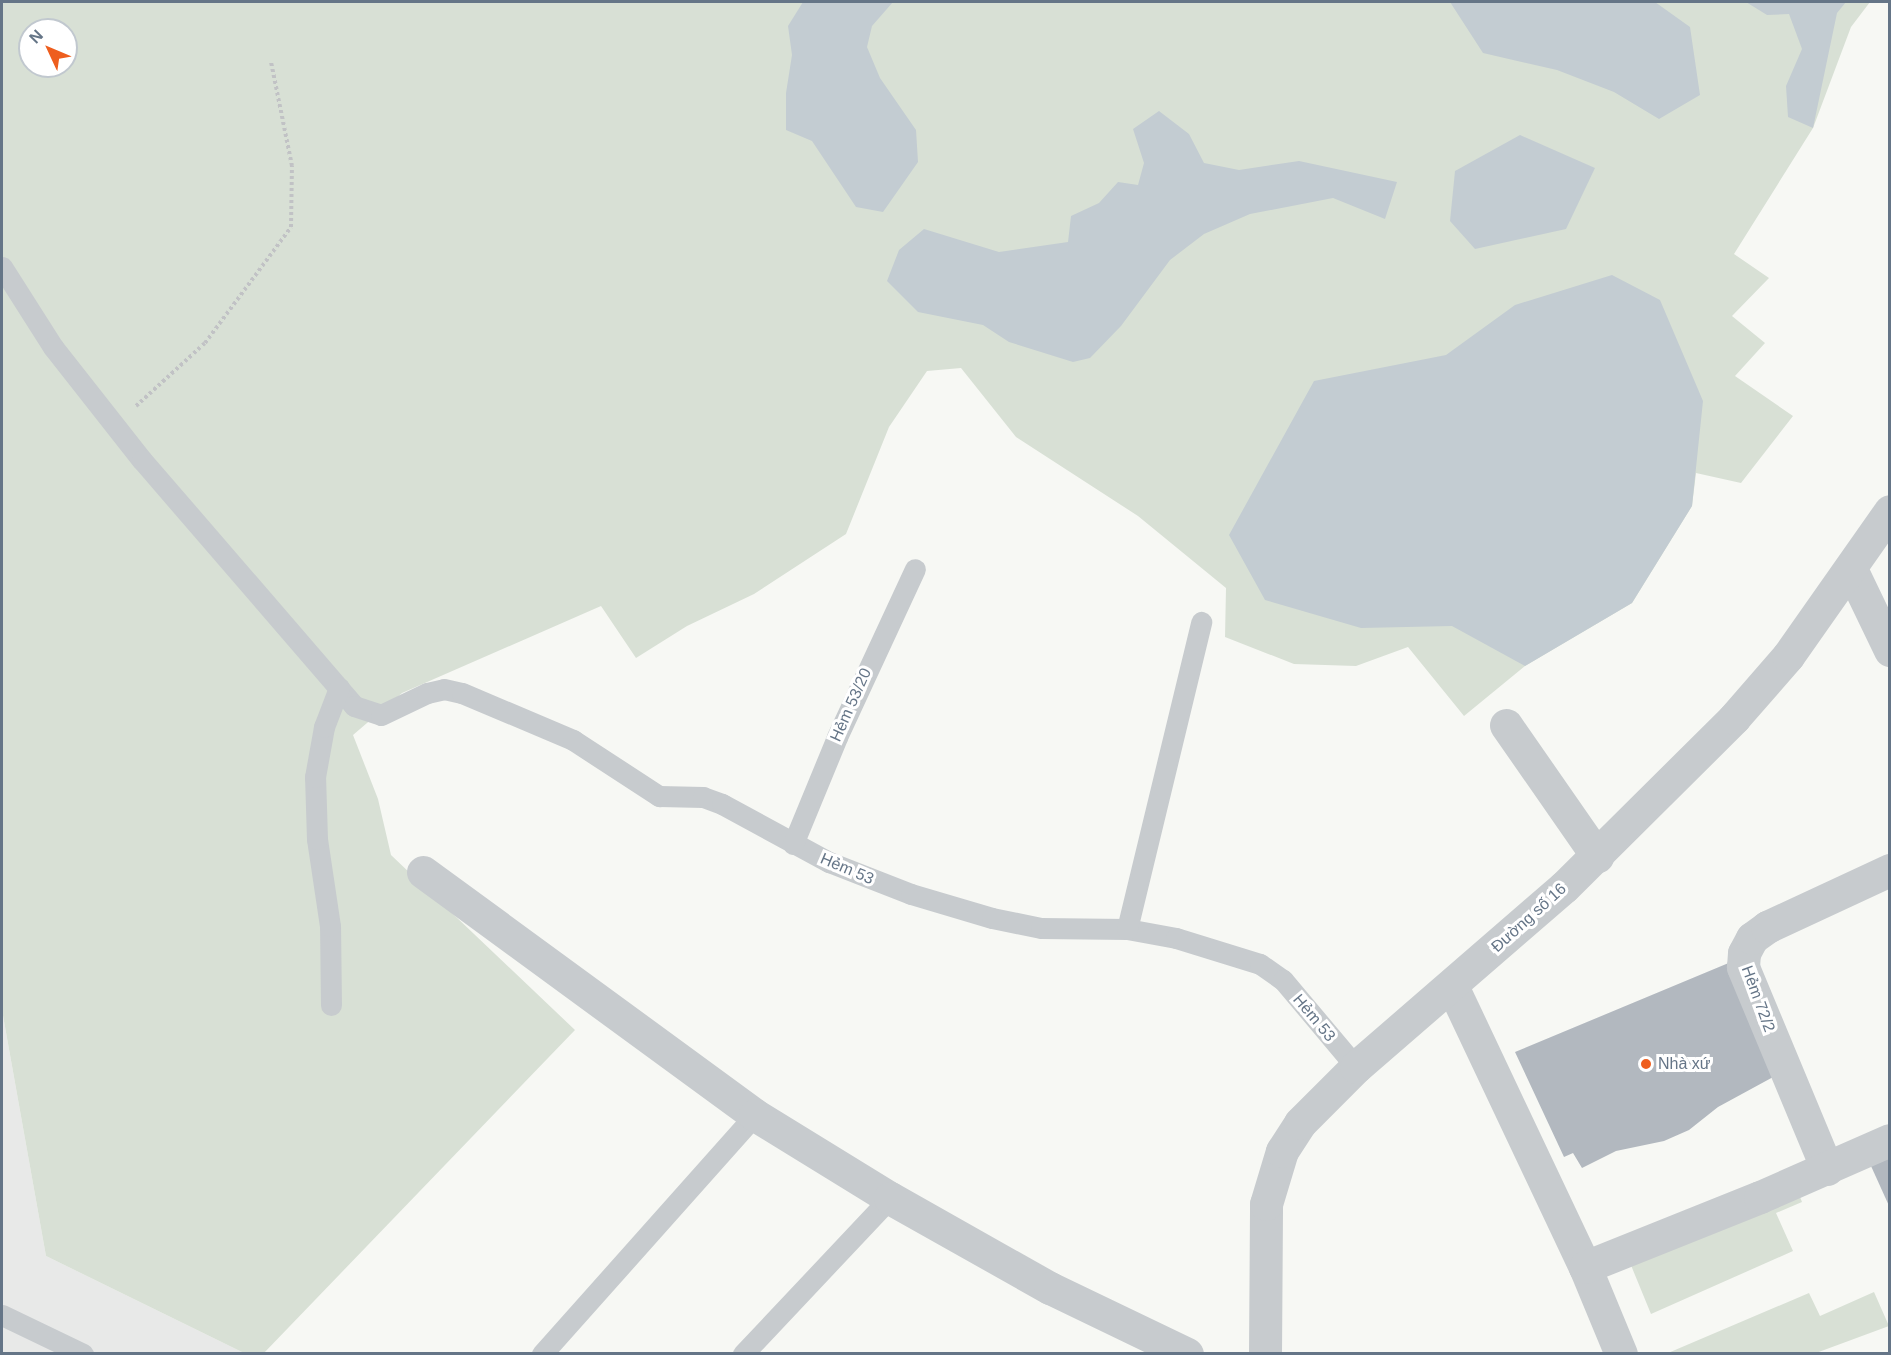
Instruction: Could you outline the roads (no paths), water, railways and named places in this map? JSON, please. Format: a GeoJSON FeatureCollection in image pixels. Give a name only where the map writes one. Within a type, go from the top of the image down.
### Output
{"type":"FeatureCollection","features":[{"type":"Feature","properties":{"kind":"street","name":"Đường số 16"},"geometry":{"type":"LineString","coordinates":[[1266,1353],[1266,1204],[1282,1151],[1300,1123],[1356,1067],[1452,986],[1597,856],[1734,718],[1788,656],[1890,511]]}},
{"type":"Feature","properties":{"kind":"street"},"geometry":{"type":"LineString","coordinates":[[1851,569],[1890,650]]}},
{"type":"Feature","properties":{"kind":"street"},"geometry":{"type":"LineString","coordinates":[[1506,725],[1597,856]]}},
{"type":"Feature","properties":{"kind":"street","name":"Hẻm 72/2"},"geometry":{"type":"LineString","coordinates":[[1827,1168],[1743,967],[1744,953],[1752,938],[1767,927],[1890,870]]}},
{"type":"Feature","properties":{"kind":"street"},"geometry":{"type":"LineString","coordinates":[[423,872],[755,1115],[890,1198],[1050,1288],[1187,1353]]}},
{"type":"Feature","properties":{"kind":"street"},"geometry":{"type":"LineString","coordinates":[[1452,986],[1585,1267],[1621,1353]]}},
{"type":"Feature","properties":{"kind":"street"},"geometry":{"type":"LineString","coordinates":[[1585,1267],[1890,1140]]}},
{"type":"Feature","properties":{"kind":"lane","name":"Hẻm 53"},"geometry":{"type":"LineString","coordinates":[[2,267],[53,347],[115,425],[354,706],[381,715],[427,693],[444,689],[462,693],[573,740],[659,796],[703,797],[722,804],[793,844],[861,876],[992,918],[1041,928],[1127,929],[1176,938],[1260,964],[1282,980],[1356,1067]]}},
{"type":"Feature","properties":{"kind":"lane","name":"Hẻm 53/20"},"geometry":{"type":"LineString","coordinates":[[793,844],[837,736],[915,569]]}},
{"type":"Feature","properties":{"kind":"lane"},"geometry":{"type":"LineString","coordinates":[[1127,929],[1201,622]]}},
{"type":"Feature","properties":{"kind":"lane"},"geometry":{"type":"LineString","coordinates":[[331,1005],[330,926],[317,839],[315,777],[324,727],[339,688]]}},
{"type":"Feature","properties":{"kind":"lane"},"geometry":{"type":"LineString","coordinates":[[542,1353],[755,1115]]}},
{"type":"Feature","properties":{"kind":"lane"},"geometry":{"type":"LineString","coordinates":[[743,1353],[890,1198]]}},
{"type":"Feature","properties":{"kind":"lane"},"geometry":{"type":"LineString","coordinates":[[2,1315],[83,1353]]}},
{"type":"Feature","properties":{"kind":"place","name":"Nhà xứ"},"geometry":{"type":"Point","coordinates":[1646,1064]}}]}
